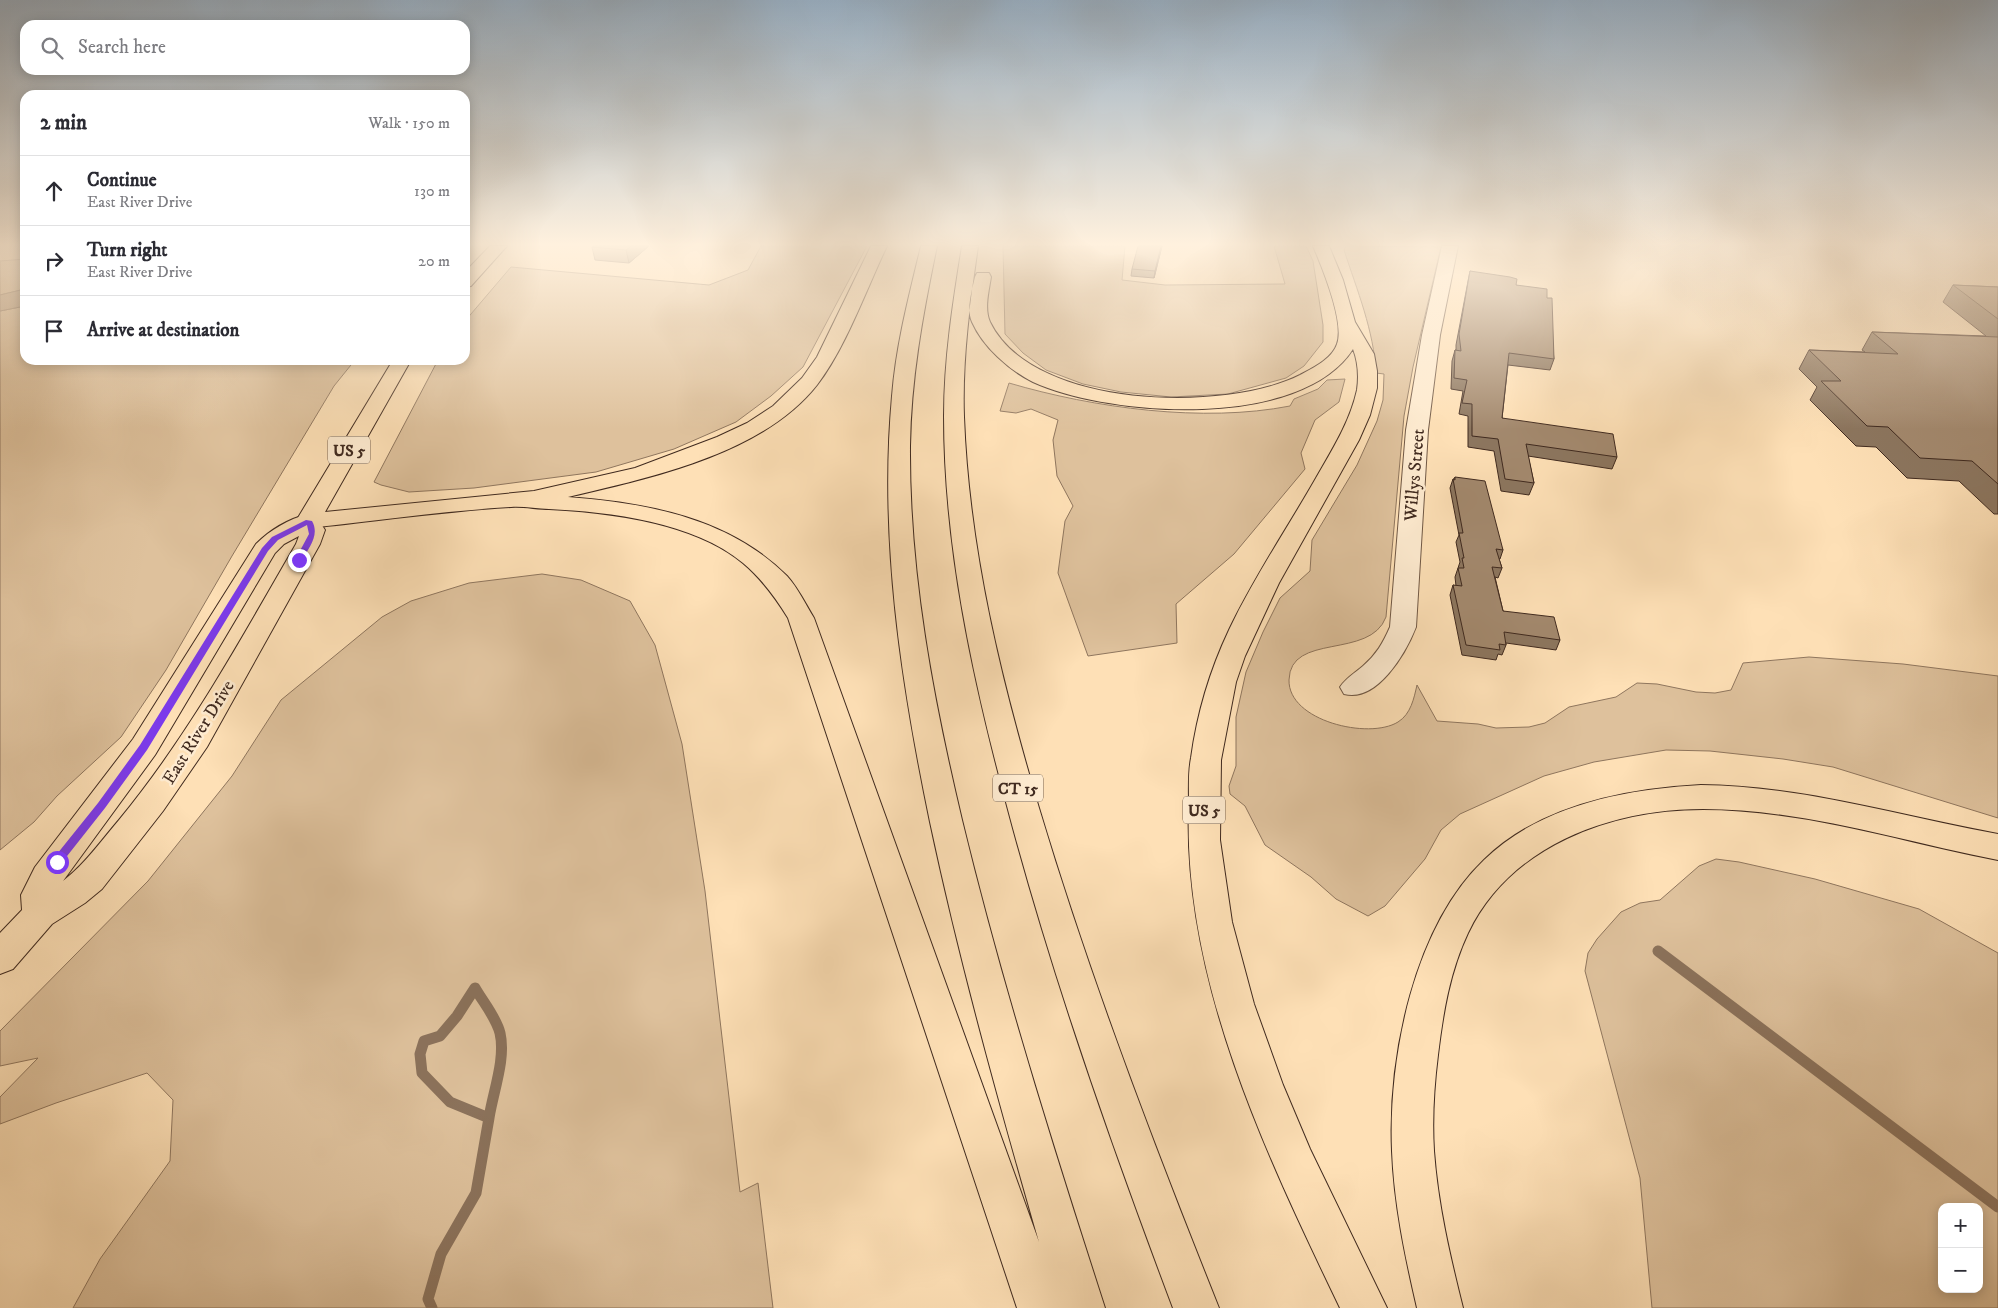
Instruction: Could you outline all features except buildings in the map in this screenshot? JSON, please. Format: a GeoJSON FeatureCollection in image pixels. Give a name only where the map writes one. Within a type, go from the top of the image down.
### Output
{"type":"FeatureCollection","features":[{"type":"Feature","properties":{"kind":"main road"},"geometry":{"type":"LineString","coordinates":[[40,914],[38,895],[47,877],[144,747],[265,549],[275,539],[308,521],[518,501],[598,484],[675,462],[725,442],[773,415],[797,395],[819,368],[849,307]]}},
{"type":"Feature","properties":{"kind":"main road"},"geometry":{"type":"LineString","coordinates":[[916,307],[907,348],[900,425],[902,528],[913,644],[931,749],[968,914],[1008,1060],[1082,1308]]}},
{"type":"Feature","properties":{"kind":"main road","name":"CT 15"},"geometry":{"type":"LineString","coordinates":[[962,307],[955,354],[954,418],[961,519],[968,568],[984,650],[1030,832],[1067,950],[1117,1096],[1196,1308]]}},
{"type":"Feature","properties":{"kind":"main road"},"geometry":{"type":"LineString","coordinates":[[980,307],[979,315],[992,341],[1010,359],[1031,373],[1052,382],[1097,395],[1144,403],[1181,404],[1234,401],[1278,392],[1312,378],[1336,360],[1346,344],[1349,334],[1348,324]]}},
{"type":"Feature","properties":{"kind":"main road","name":"US 5"},"geometry":{"type":"LineString","coordinates":[[1343,307],[1348,324],[1359,340],[1366,358],[1368,378],[1364,399],[1345,446],[1260,596],[1229,663],[1214,709],[1208,741],[1204,781],[1204,824],[1210,891],[1216,930],[1228,979],[1247,1041],[1268,1100],[1302,1180],[1364,1308]]}},
{"type":"Feature","properties":{"kind":"main road","name":"US 5"},"geometry":{"type":"LineString","coordinates":[[308,521],[399,365]]}},
{"type":"Feature","properties":{"kind":"main road"},"geometry":{"type":"LineString","coordinates":[[518,501],[576,504],[623,510],[692,526],[714,535],[745,553],[766,568],[787,592],[801,618],[1040,1308]]}},
{"type":"Feature","properties":{"kind":"main road","name":"East River Drive"},"geometry":{"type":"LineString","coordinates":[[5,952],[40,914],[73,893],[96,872],[140,818],[185,755],[223,694],[310,540],[313,530],[308,521]]}},
{"type":"Feature","properties":{"kind":"main road"},"geometry":{"type":"LineString","coordinates":[[1440,1308],[1418,1200],[1413,1151],[1413,1105],[1427,1001],[1447,942],[1460,915],[1490,874],[1516,852],[1559,827],[1613,808],[1671,799],[1727,798],[1768,801],[1849,814],[1902,828],[1998,847]]}},
{"type":"Feature","properties":{"kind":"main road"},"geometry":{"type":"LineString","coordinates":[[1902,828],[1998,866]]}},
{"type":"Feature","properties":{"kind":"street","name":"Willys Street"},"geometry":{"type":"LineString","coordinates":[[1354,687],[1375,672],[1389,656],[1397,643],[1403,627],[1417,430],[1437,307]]}},
{"type":"Feature","properties":{"kind":"shaded area"},"geometry":{"type":"Polygon","coordinates":[[[0,307],[20,307],[0,311],[0,307]]]}},
{"type":"Feature","properties":{"kind":"shaded area"},"geometry":{"type":"Polygon","coordinates":[[[20,307],[20,365],[351,365],[334,386],[166,670],[121,737],[57,796],[34,822],[0,850],[0,311],[20,307]]]}},
{"type":"Feature","properties":{"kind":"shaded area"},"geometry":{"type":"Polygon","coordinates":[[[477,307],[835,307],[803,367],[771,396],[736,422],[674,449],[596,472],[474,488],[409,492],[374,482],[435,365],[470,365],[470,315],[477,307]]]}},
{"type":"Feature","properties":{"kind":"shaded area"},"geometry":{"type":"Polygon","coordinates":[[[1004,307],[1320,307],[1323,325],[1323,342],[1304,366],[1286,378],[1228,394],[1171,397],[1121,392],[1083,384],[1046,370],[1023,353],[1005,334],[1004,307]]]}},
{"type":"Feature","properties":{"kind":"shaded area"},"geometry":{"type":"Polygon","coordinates":[[[1362,307],[1427,307],[1404,416],[1386,617],[1377,630],[1364,638],[1316,650],[1302,656],[1293,665],[1289,680],[1292,694],[1302,706],[1315,716],[1332,723],[1369,729],[1385,727],[1398,722],[1406,715],[1415,695],[1417,685],[1437,721],[1478,724],[1496,728],[1529,727],[1545,723],[1569,707],[1616,697],[1637,683],[1657,684],[1696,692],[1715,693],[1731,690],[1743,663],[1809,657],[1903,664],[1998,676],[1998,818],[1833,767],[1710,751],[1666,750],[1594,762],[1544,776],[1460,814],[1441,830],[1425,859],[1385,906],[1368,916],[1336,899],[1311,877],[1265,845],[1245,806],[1230,794],[1229,786],[1236,766],[1236,717],[1246,672],[1263,632],[1280,598],[1310,571],[1312,540],[1357,465],[1377,421],[1383,400],[1384,374],[1376,373],[1375,357],[1362,307]]]}},
{"type":"Feature","properties":{"kind":"shaded area"},"geometry":{"type":"Polygon","coordinates":[[[1345,379],[1339,402],[1315,420],[1301,453],[1305,469],[1234,554],[1176,604],[1177,643],[1088,656],[1058,573],[1065,521],[1073,506],[1057,476],[1053,440],[1058,420],[1031,409],[1016,413],[1000,411],[1009,383],[1077,400],[1112,406],[1185,413],[1221,413],[1256,411],[1290,406],[1294,399],[1318,389],[1327,380],[1345,379]]]}},
{"type":"Feature","properties":{"kind":"shaded area"},"geometry":{"type":"Polygon","coordinates":[[[542,574],[581,580],[630,601],[655,645],[682,744],[705,891],[740,1192],[758,1183],[773,1308],[73,1308],[100,1259],[170,1161],[173,1100],[147,1073],[0,1124],[0,1097],[38,1058],[0,1066],[0,1031],[148,881],[232,776],[281,700],[382,617],[411,601],[469,583],[542,574]]]}},
{"type":"Feature","properties":{"kind":"shaded area"},"geometry":{"type":"Polygon","coordinates":[[[1716,859],[1739,862],[1815,879],[1919,909],[1998,953],[1998,1308],[1652,1308],[1640,1178],[1585,971],[1588,953],[1597,939],[1621,912],[1640,903],[1660,900],[1699,866],[1716,859]]]}},
{"type":"Feature","properties":{"kind":"waterway"},"geometry":{"type":"LineString","coordinates":[[1658,951],[1998,1207]]}},
{"type":"Feature","properties":{"kind":"waterway"},"geometry":{"type":"LineString","coordinates":[[475,988],[496,1021],[500,1033],[500,1064],[489,1118],[450,1102],[422,1073],[420,1054],[424,1041],[440,1036],[457,1016],[475,988]]}},
{"type":"Feature","properties":{"kind":"waterway"},"geometry":{"type":"LineString","coordinates":[[432,1308],[428,1299],[441,1254],[476,1193],[489,1118]]}},
{"type":"Feature","properties":{"kind":"route"},"geometry":{"type":"LineString","coordinates":[[57,862],[114,790],[144,747],[265,549],[275,539],[308,521],[313,530],[310,540],[299,560]]}}]}
